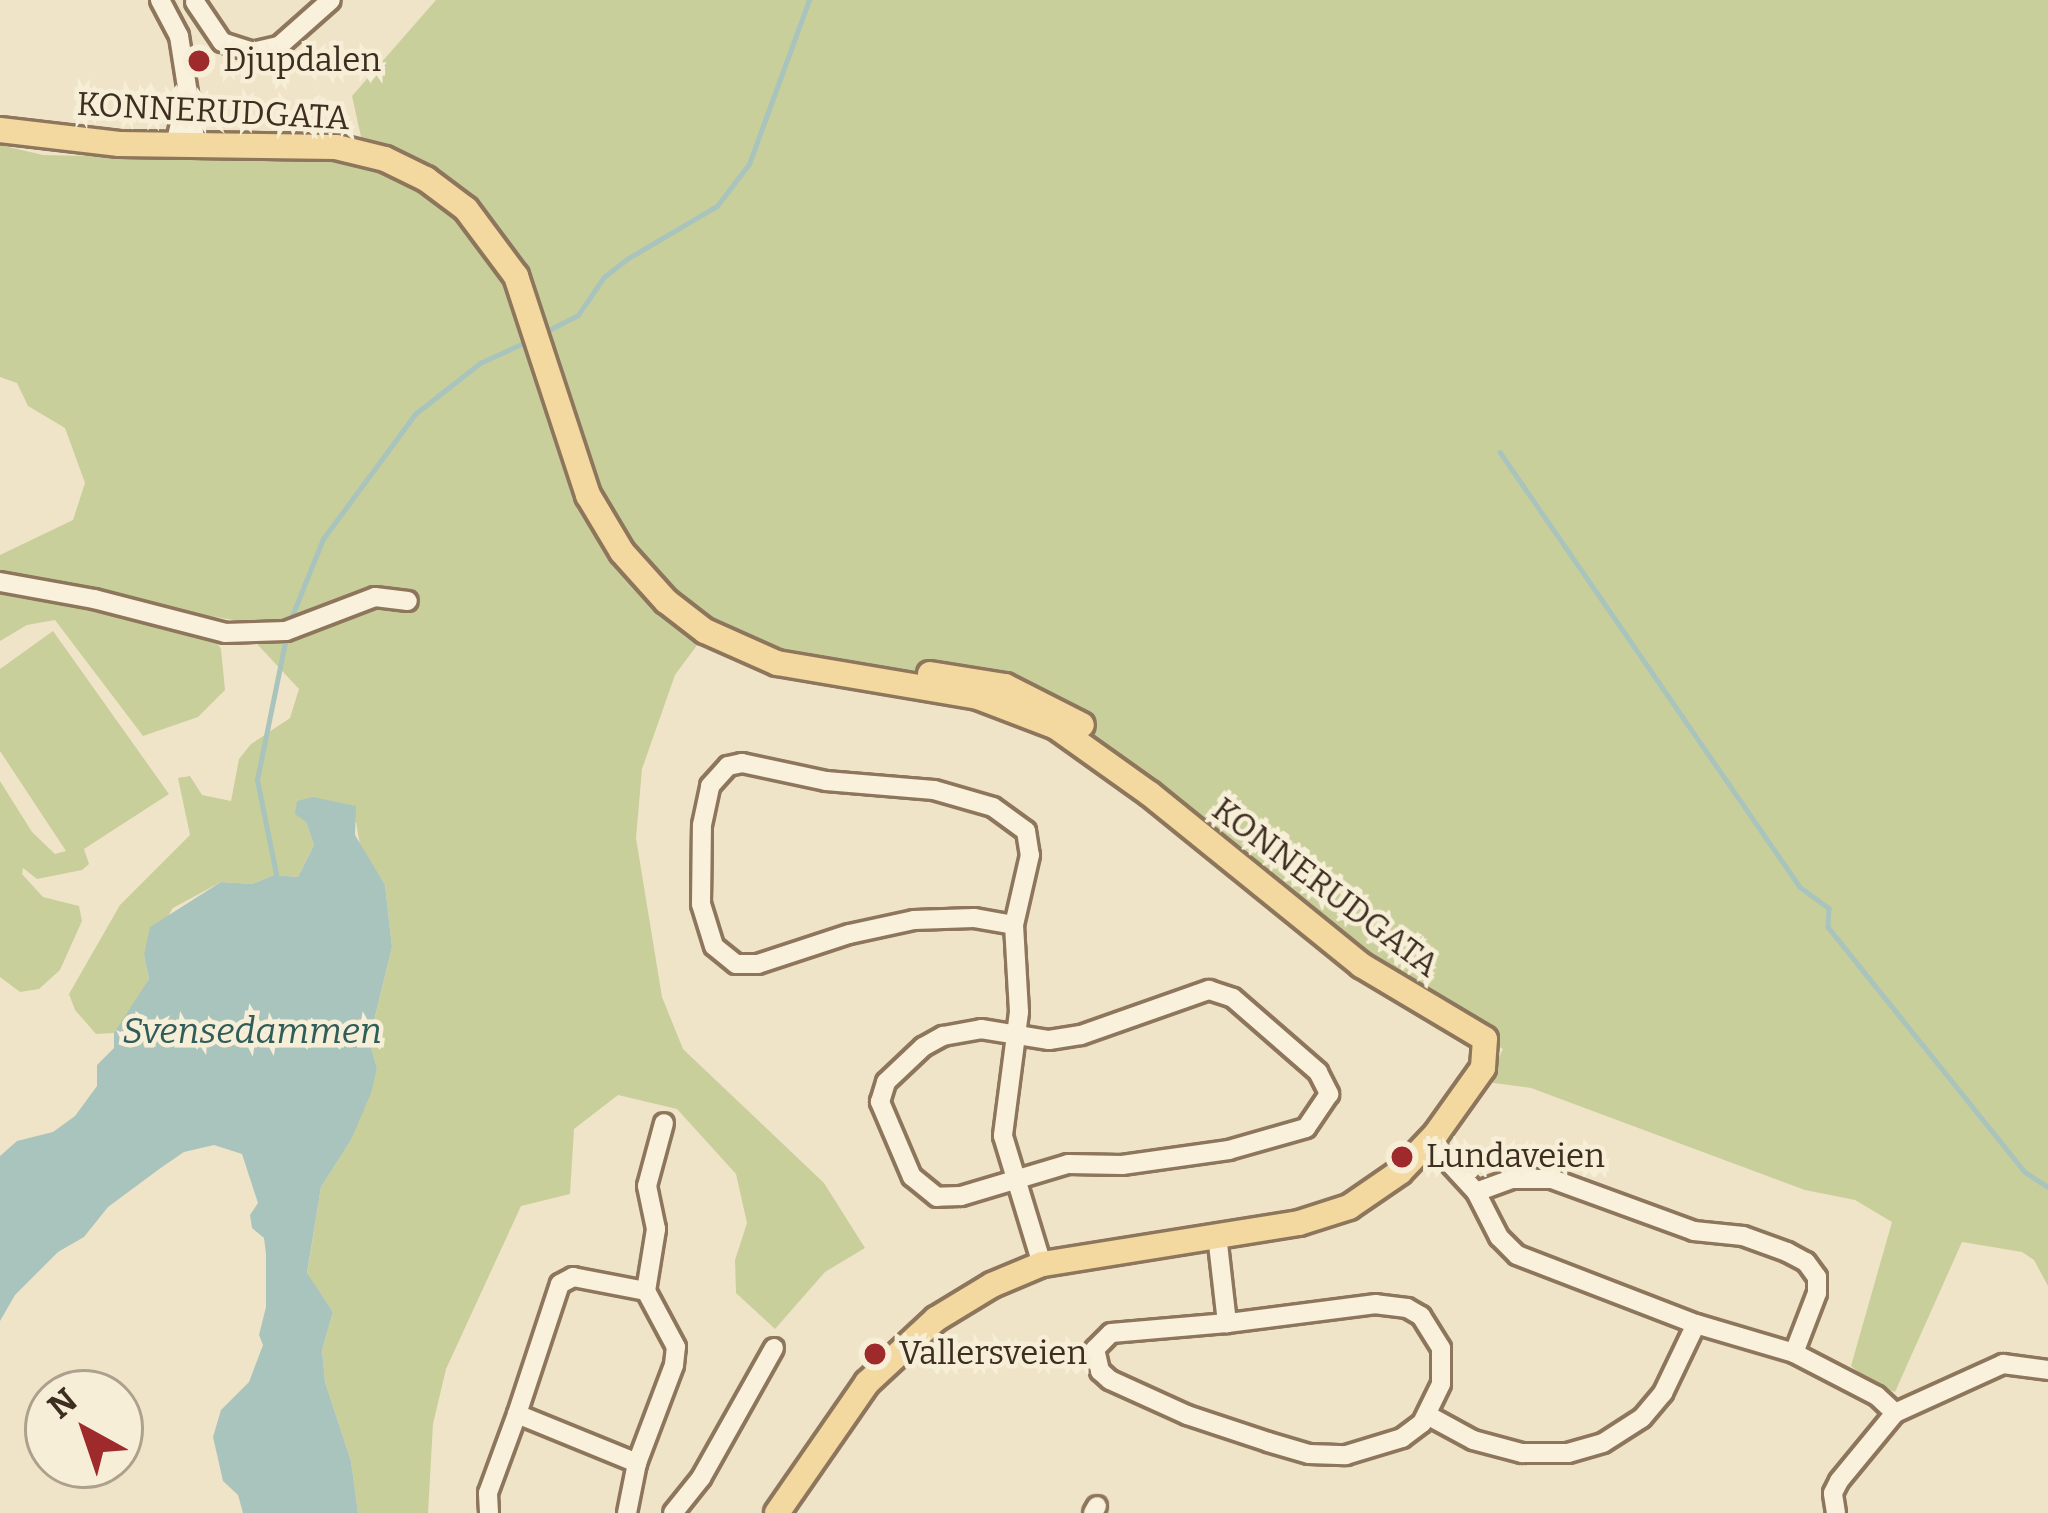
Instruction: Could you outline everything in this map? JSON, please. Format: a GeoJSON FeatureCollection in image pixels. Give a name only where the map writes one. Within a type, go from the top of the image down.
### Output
{"type":"FeatureCollection","features":[{"type":"Feature","properties":{"kind":"main road","name":"KONNERUDGATA"},"geometry":{"type":"LineString","coordinates":[[0,130],[86,142],[336,147],[408,169],[479,224],[506,257],[532,315],[571,446],[608,533],[684,616],[752,655],[798,670],[978,697],[1056,727],[1150,794],[1361,965],[1465,1028],[1468,1054],[1459,1098],[1429,1142]]}},
{"type":"Feature","properties":{"kind":"main road"},"geometry":{"type":"LineString","coordinates":[[779,1512],[846,1410],[900,1347],[963,1301],[1042,1264],[1299,1223],[1349,1207],[1381,1188],[1429,1142]]}},
{"type":"Feature","properties":{"kind":"street"},"geometry":{"type":"LineString","coordinates":[[185,145],[183,52],[165,8],[196,1],[222,42],[252,52],[279,46],[332,0]]}},
{"type":"Feature","properties":{"kind":"street"},"geometry":{"type":"LineString","coordinates":[[0,582],[94,599],[225,633],[286,631],[375,597],[408,601]]}},
{"type":"Feature","properties":{"kind":"street"},"geometry":{"type":"LineString","coordinates":[[1014,925],[974,918],[914,920],[864,929],[773,961],[736,964],[714,946],[701,904],[700,844],[710,786],[728,766],[742,763],[826,781],[934,790],[993,807],[1027,831],[1031,841],[1014,925],[1019,987],[1003,1136],[1042,1264]]}},
{"type":"Feature","properties":{"kind":"street"},"geometry":{"type":"LineString","coordinates":[[1223,992],[1300,1053],[1329,1094],[1318,1117],[1290,1135],[1146,1162],[1068,1164],[1015,1180],[962,1196],[928,1192],[904,1162],[880,1102],[894,1073],[943,1036],[981,1029],[1049,1040],[1081,1035],[1187,994],[1223,992]]}},
{"type":"Feature","properties":{"kind":"street"},"geometry":{"type":"LineString","coordinates":[[627,1513],[637,1463],[674,1365],[676,1347],[646,1291],[656,1229],[646,1186],[664,1123]]}},
{"type":"Feature","properties":{"kind":"street"},"geometry":{"type":"LineString","coordinates":[[1429,1142],[1476,1192],[1499,1237],[1517,1255],[1696,1324],[1794,1354],[1877,1396],[1894,1412]]}},
{"type":"Feature","properties":{"kind":"street"},"geometry":{"type":"LineString","coordinates":[[1476,1192],[1512,1179],[1552,1179],[1694,1231],[1743,1236],[1787,1252],[1806,1262],[1817,1276],[1817,1293],[1794,1354]]}},
{"type":"Feature","properties":{"kind":"street"},"geometry":{"type":"LineString","coordinates":[[1217,1235],[1227,1323]]}},
{"type":"Feature","properties":{"kind":"street"},"geometry":{"type":"LineString","coordinates":[[489,1513],[488,1493],[560,1284],[573,1277],[646,1291]]}},
{"type":"Feature","properties":{"kind":"street"},"geometry":{"type":"LineString","coordinates":[[1376,1304],[1407,1308],[1421,1316],[1441,1348],[1442,1384],[1429,1416],[1402,1438],[1370,1450],[1309,1454],[1187,1415],[1110,1380],[1095,1360],[1095,1349],[1111,1334],[1227,1323],[1376,1304]]}},
{"type":"Feature","properties":{"kind":"street"},"geometry":{"type":"LineString","coordinates":[[1429,1416],[1473,1439],[1522,1453],[1568,1453],[1603,1443],[1642,1418],[1664,1393],[1696,1324]]}},
{"type":"Feature","properties":{"kind":"street"},"geometry":{"type":"LineString","coordinates":[[673,1513],[701,1478],[774,1348]]}},
{"type":"Feature","properties":{"kind":"street"},"geometry":{"type":"LineString","coordinates":[[1836,1513],[1839,1480],[1894,1412],[2003,1364],[2048,1370]]}},
{"type":"Feature","properties":{"kind":"street"},"geometry":{"type":"LineString","coordinates":[[517,1414],[637,1463]]}},
{"type":"Feature","properties":{"kind":"green space"},"geometry":{"type":"Polygon","coordinates":[[[436,0],[2048,0],[2048,1286],[2034,1260],[2022,1252],[1962,1242],[1895,1392],[1871,1383],[1851,1366],[1892,1222],[1855,1200],[1805,1190],[1531,1088],[1486,1082],[1503,1049],[1396,989],[1081,734],[703,637],[675,675],[642,769],[636,838],[662,997],[683,1049],[824,1183],[865,1248],[825,1272],[775,1329],[736,1293],[735,1260],[747,1223],[736,1174],[677,1109],[618,1095],[574,1129],[570,1194],[521,1206],[446,1369],[433,1424],[428,1513],[358,1513],[351,1461],[325,1382],[322,1350],[333,1312],[307,1274],[321,1187],[351,1140],[377,1068],[369,1041],[392,947],[385,885],[361,851],[356,822],[306,822],[314,845],[298,877],[274,875],[252,884],[221,882],[173,908],[144,955],[149,979],[114,1033],[96,1034],[75,1010],[69,994],[120,905],[190,835],[178,778],[190,776],[202,795],[231,801],[239,759],[251,744],[290,718],[299,689],[258,645],[256,624],[210,616],[205,625],[221,649],[225,690],[198,717],[143,736],[55,620],[27,625],[0,641],[0,555],[73,520],[85,483],[65,428],[28,406],[17,383],[0,377],[0,145],[43,155],[137,157],[361,137],[352,96],[436,0]]]}},
{"type":"Feature","properties":{"kind":"green space"},"geometry":{"type":"Polygon","coordinates":[[[53,631],[169,794],[84,849],[89,864],[82,870],[37,879],[23,868],[22,874],[43,897],[79,906],[82,921],[60,970],[39,989],[20,992],[0,977],[0,781],[32,832],[55,854],[66,851],[0,751],[0,669],[53,631]]]}},
{"type":"Feature","properties":{"kind":"water","name":"Svensedammen"},"geometry":{"type":"Polygon","coordinates":[[[313,797],[356,806],[355,835],[385,885],[392,947],[369,1041],[377,1068],[371,1093],[351,1140],[321,1187],[307,1273],[333,1312],[322,1350],[325,1382],[351,1461],[358,1513],[243,1513],[238,1495],[223,1481],[213,1437],[221,1410],[249,1382],[263,1345],[259,1335],[266,1307],[266,1254],[264,1238],[252,1228],[250,1215],[258,1203],[242,1154],[214,1145],[184,1152],[162,1167],[108,1207],[84,1237],[58,1252],[15,1295],[0,1321],[0,1156],[17,1141],[53,1132],[75,1116],[97,1086],[97,1065],[114,1048],[114,1033],[149,979],[144,955],[150,927],[221,882],[252,884],[274,875],[298,877],[314,845],[306,822],[295,814],[297,801],[313,797]]]}},
{"type":"Feature","properties":{"kind":"waterway"},"geometry":{"type":"LineString","coordinates":[[543,333],[578,315],[604,277],[627,259],[717,206],[749,164],[809,0]]}},
{"type":"Feature","properties":{"kind":"waterway"},"geometry":{"type":"LineString","coordinates":[[288,626],[323,539],[415,414],[480,363],[528,341]]}},
{"type":"Feature","properties":{"kind":"waterway"},"geometry":{"type":"LineString","coordinates":[[1500,452],[1800,887],[1829,908],[1828,927],[2025,1172],[2048,1187]]}},
{"type":"Feature","properties":{"kind":"waterway"},"geometry":{"type":"LineString","coordinates":[[277,879],[257,780],[286,637]]}},
{"type":"Feature","properties":{"kind":"place","name":"Djupdalen"},"geometry":{"type":"Point","coordinates":[199,61]}},
{"type":"Feature","properties":{"kind":"place","name":"Lundaveien"},"geometry":{"type":"Point","coordinates":[1402,1157]}},
{"type":"Feature","properties":{"kind":"place","name":"Vallersveien"},"geometry":{"type":"Point","coordinates":[875,1354]}}]}
